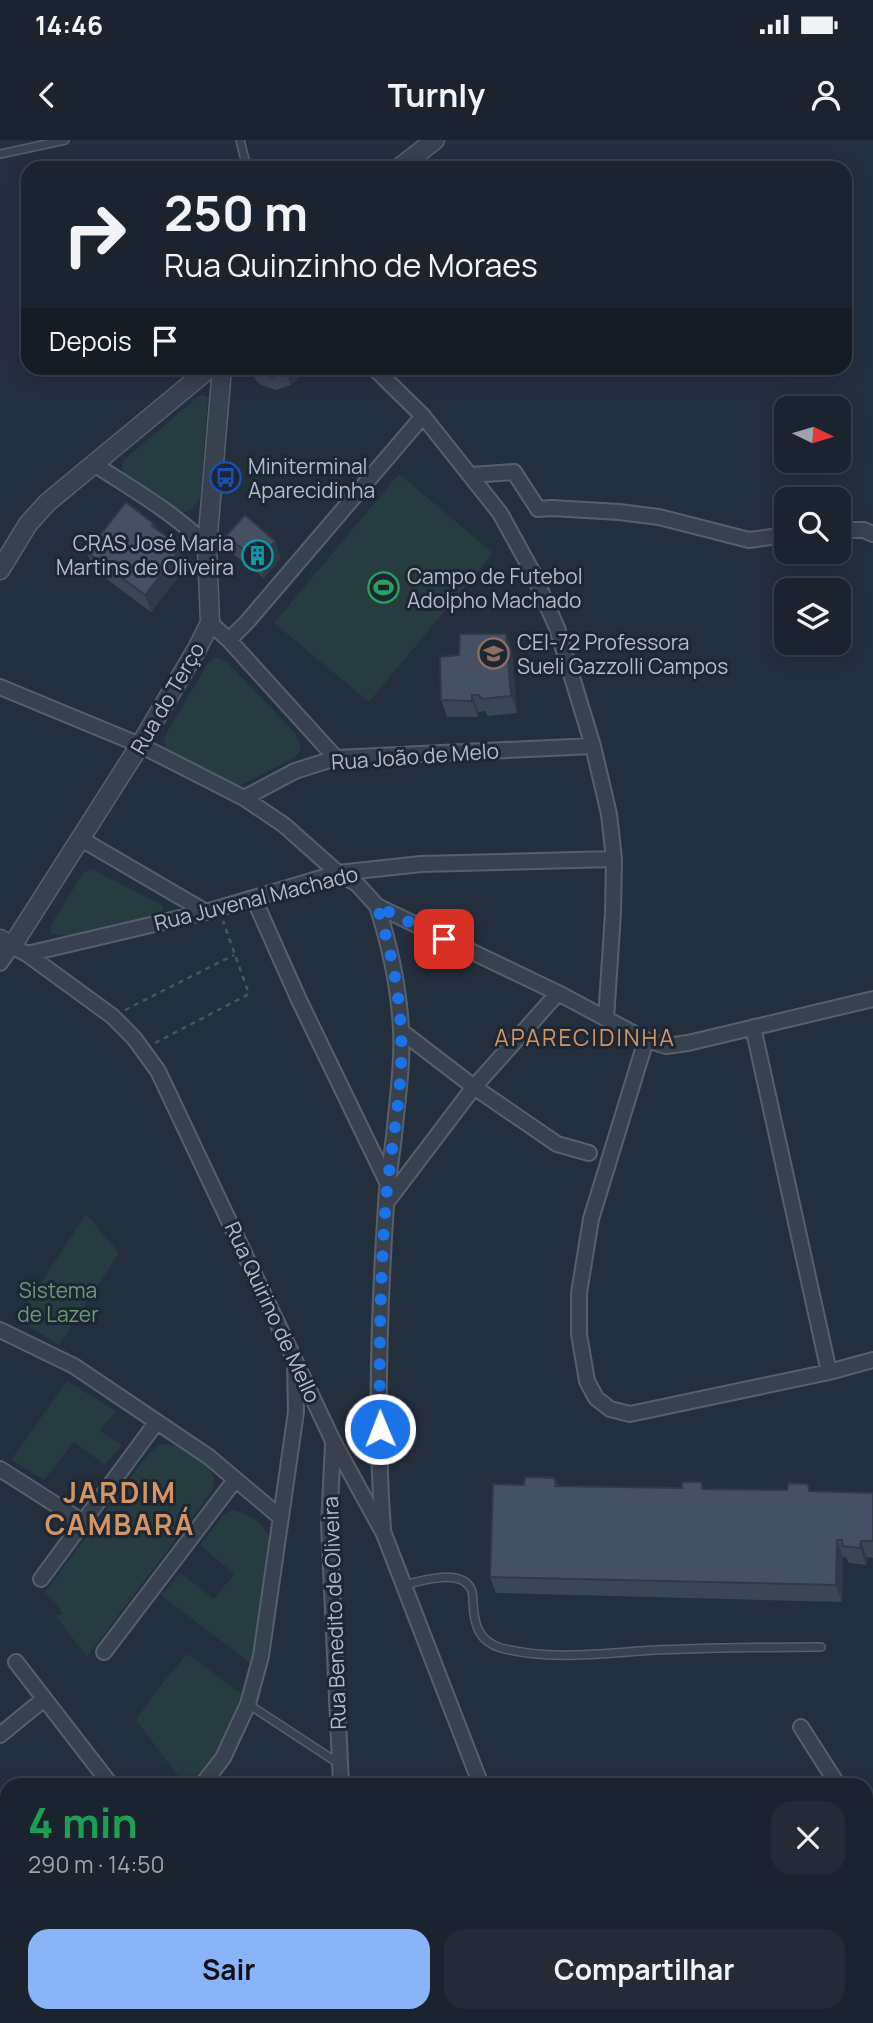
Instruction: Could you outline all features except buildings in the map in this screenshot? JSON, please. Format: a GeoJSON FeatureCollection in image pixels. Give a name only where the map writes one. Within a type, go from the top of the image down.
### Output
{"type":"FeatureCollection","features":[{"type":"Feature","properties":{"kind":"street"},"geometry":{"type":"LineString","coordinates":[[408,161],[435,140]]}},
{"type":"Feature","properties":{"kind":"street"},"geometry":{"type":"LineString","coordinates":[[0,570],[28,524],[48,502],[202,375]]}},
{"type":"Feature","properties":{"kind":"street","name":"Rua do Terço"},"geometry":{"type":"LineString","coordinates":[[0,963],[140,746],[210,623],[206,546],[222,375]]}},
{"type":"Feature","properties":{"kind":"street"},"geometry":{"type":"LineString","coordinates":[[381,375],[423,416],[500,513],[533,573],[557,628],[593,746],[609,814],[614,859],[606,1019]]}},
{"type":"Feature","properties":{"kind":"street"},"geometry":{"type":"LineString","coordinates":[[186,388],[208,388],[220,398]]}},
{"type":"Feature","properties":{"kind":"street"},"geometry":{"type":"LineString","coordinates":[[229,640],[423,416]]}},
{"type":"Feature","properties":{"kind":"street"},"geometry":{"type":"LineString","coordinates":[[94,464],[157,506],[196,535],[206,546]]}},
{"type":"Feature","properties":{"kind":"street"},"geometry":{"type":"LineString","coordinates":[[471,475],[514,472],[538,509],[619,512],[693,524],[749,540],[774,537]]}},
{"type":"Feature","properties":{"kind":"street"},"geometry":{"type":"LineString","coordinates":[[851,530],[864,530],[873,534]]}},
{"type":"Feature","properties":{"kind":"street"},"geometry":{"type":"LineString","coordinates":[[210,623],[229,640],[336,758]]}},
{"type":"Feature","properties":{"kind":"street"},"geometry":{"type":"LineString","coordinates":[[0,687],[140,746],[244,798],[284,825],[338,873],[357,884],[377,906],[558,993],[646,1040],[666,1046],[688,1043],[873,1001]]}},
{"type":"Feature","properties":{"kind":"street","name":"Rua João de Melo"},"geometry":{"type":"LineString","coordinates":[[244,798],[295,771],[336,758],[593,746]]}},
{"type":"Feature","properties":{"kind":"street"},"geometry":{"type":"LineString","coordinates":[[82,839],[213,910]]}},
{"type":"Feature","properties":{"kind":"street","name":"Rua Juvenal Machado"},"geometry":{"type":"LineString","coordinates":[[13,946],[213,910],[338,873],[421,864],[614,859]]}},
{"type":"Feature","properties":{"kind":"street"},"geometry":{"type":"LineString","coordinates":[[254,899],[299,1000],[388,1184]]}},
{"type":"Feature","properties":{"kind":"street"},"geometry":{"type":"LineString","coordinates":[[377,906],[390,951],[401,1031],[401,1061],[386,1203],[380,1386],[380,1485],[384,1534]]}},
{"type":"Feature","properties":{"kind":"street","name":"Rua Quirino de Mello"},"geometry":{"type":"LineString","coordinates":[[13,946],[112,1016],[158,1071],[334,1441],[384,1534],[478,1778]]}},
{"type":"Feature","properties":{"kind":"street"},"geometry":{"type":"LineString","coordinates":[[386,1203],[474,1087],[558,993]]}},
{"type":"Feature","properties":{"kind":"street"},"geometry":{"type":"LineString","coordinates":[[753,1027],[829,1372]]}},
{"type":"Feature","properties":{"kind":"street"},"geometry":{"type":"LineString","coordinates":[[401,1031],[474,1087],[557,1144],[589,1153]]}},
{"type":"Feature","properties":{"kind":"street"},"geometry":{"type":"LineString","coordinates":[[646,1040],[591,1219],[579,1293],[579,1334],[587,1381],[596,1398],[610,1409],[629,1413],[829,1372],[873,1360]]}},
{"type":"Feature","properties":{"kind":"street"},"geometry":{"type":"LineString","coordinates":[[0,1330],[74,1366],[209,1457],[280,1517]]}},
{"type":"Feature","properties":{"kind":"street"},"geometry":{"type":"LineString","coordinates":[[207,1778],[223,1758],[248,1704],[261,1656],[296,1412],[295,1358]]}},
{"type":"Feature","properties":{"kind":"street"},"geometry":{"type":"LineString","coordinates":[[41,1579],[156,1423]]}},
{"type":"Feature","properties":{"kind":"street","name":"Rua Benedito de Oliveira"},"geometry":{"type":"LineString","coordinates":[[334,1441],[329,1525],[340,1778]]}},
{"type":"Feature","properties":{"kind":"street"},"geometry":{"type":"LineString","coordinates":[[0,1469],[83,1522]]}},
{"type":"Feature","properties":{"kind":"street"},"geometry":{"type":"LineString","coordinates":[[104,1652],[235,1480]]}},
{"type":"Feature","properties":{"kind":"street"},"geometry":{"type":"LineString","coordinates":[[16,1662],[106,1778]]}},
{"type":"Feature","properties":{"kind":"street"},"geometry":{"type":"LineString","coordinates":[[0,1735],[44,1699]]}},
{"type":"Feature","properties":{"kind":"street"},"geometry":{"type":"LineString","coordinates":[[801,1727],[834,1778]]}},
{"type":"Feature","properties":{"kind":"lane"},"geometry":{"type":"LineString","coordinates":[[240,140],[245,161]]}},
{"type":"Feature","properties":{"kind":"lane"},"geometry":{"type":"LineString","coordinates":[[0,154],[60,141]]}},
{"type":"Feature","properties":{"kind":"lane"},"geometry":{"type":"LineString","coordinates":[[404,1585],[441,1578],[463,1581],[470,1587],[473,1595],[475,1625],[480,1635],[498,1647],[522,1652],[554,1655],[693,1648],[821,1647]]}},
{"type":"Feature","properties":{"kind":"lane"},"geometry":{"type":"LineString","coordinates":[[248,1704],[339,1764]]}},
{"type":"Feature","properties":{"kind":"path"},"geometry":{"type":"LineString","coordinates":[[142,1049],[248,994],[235,954],[213,910]]}},
{"type":"Feature","properties":{"kind":"path"},"geometry":{"type":"LineString","coordinates":[[112,1016],[235,954]]}},
{"type":"Feature","properties":{"kind":"green space"},"geometry":{"type":"Polygon","coordinates":[[[199,396],[208,398],[200,497],[190,510],[175,512],[124,475],[122,468],[124,460],[199,396]]]}},
{"type":"Feature","properties":{"kind":"green space","name":"Campo de Futebol Adolpho Machado"},"geometry":{"type":"Polygon","coordinates":[[[399,474],[493,553],[369,702],[274,623],[399,474]]]}},
{"type":"Feature","properties":{"kind":"green space"},"geometry":{"type":"Polygon","coordinates":[[[216,657],[227,662],[295,733],[301,744],[300,751],[294,758],[239,786],[170,754],[164,746],[166,734],[208,663],[216,657]]]}},
{"type":"Feature","properties":{"kind":"green space"},"geometry":{"type":"Polygon","coordinates":[[[92,869],[162,905],[163,911],[108,929],[52,934],[50,926],[84,872],[92,869]]]}},
{"type":"Feature","properties":{"kind":"green space","name":"Sistema de Lazer"},"geometry":{"type":"Polygon","coordinates":[[[86,1214],[119,1253],[59,1345],[17,1319],[86,1214]]]}},
{"type":"Feature","properties":{"kind":"green space"},"geometry":{"type":"Polygon","coordinates":[[[67,1381],[116,1411],[100,1431],[122,1445],[105,1465],[74,1442],[44,1480],[11,1460],[67,1381]]]}},
{"type":"Feature","properties":{"kind":"green space"},"geometry":{"type":"Polygon","coordinates":[[[160,1444],[176,1446],[207,1466],[214,1477],[212,1491],[87,1657],[55,1615],[62,1615],[59,1606],[45,1592],[148,1454],[160,1444]]]}},
{"type":"Feature","properties":{"kind":"green space"},"geometry":{"type":"Polygon","coordinates":[[[233,1510],[249,1515],[265,1529],[272,1552],[251,1664],[161,1595],[180,1573],[214,1599],[234,1574],[200,1545],[224,1514],[233,1510]]]}},
{"type":"Feature","properties":{"kind":"green space"},"geometry":{"type":"Polygon","coordinates":[[[187,1654],[242,1694],[215,1755],[197,1778],[180,1778],[136,1720],[187,1654]]]}},
{"type":"Feature","properties":{"kind":"place","name":"Miniterminal Aparecidinha"},"geometry":{"type":"Point","coordinates":[225,478]}},
{"type":"Feature","properties":{"kind":"place","name":"CRAS José Maria Martins de Oliveira"},"geometry":{"type":"Point","coordinates":[257,555]}},
{"type":"Feature","properties":{"kind":"place","name":"Campo de Futebol Adolpho Machado"},"geometry":{"type":"Point","coordinates":[384,588]}},
{"type":"Feature","properties":{"kind":"place","name":"CEI-72 Professora Sueli Gazzolli Campos"},"geometry":{"type":"Point","coordinates":[494,654]}},
{"type":"Feature","properties":{"kind":"district","name":"APARECIDINHA"},"geometry":{"type":"Point","coordinates":[585,1037]}},
{"type":"Feature","properties":{"kind":"district","name":"JARDIM CAMBARÁ"},"geometry":{"type":"Point","coordinates":[120,1508]}},
{"type":"Feature","properties":{"kind":"route"},"geometry":{"type":"LineString","coordinates":[[380,1429],[381,1301],[386,1203],[401,1061],[401,1031],[390,951],[377,906],[444,939]]}}]}
